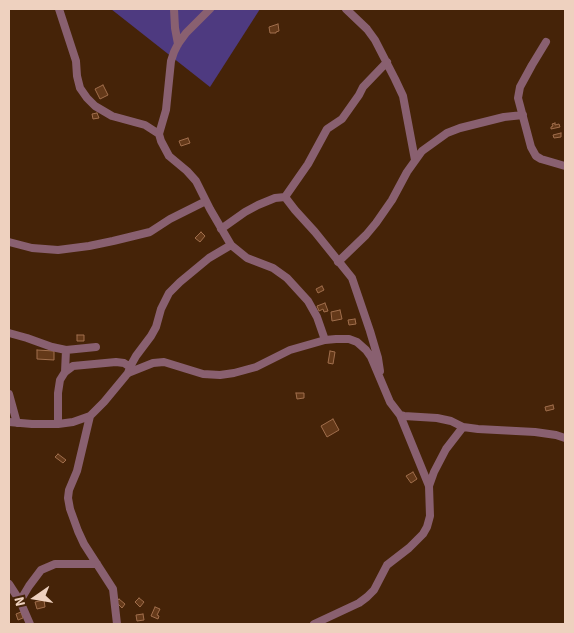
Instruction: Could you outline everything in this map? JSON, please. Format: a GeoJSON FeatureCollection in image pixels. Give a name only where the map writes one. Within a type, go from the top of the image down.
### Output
{"type":"FeatureCollection","features":[{"type":"Feature","properties":{"kind":"street"},"geometry":{"type":"LineString","coordinates":[[59,9],[73,46],[76,76],[80,88],[87,98],[95,106],[112,116],[145,125],[159,134]]}},
{"type":"Feature","properties":{"kind":"street"},"geometry":{"type":"LineString","coordinates":[[174,9],[178,44]]}},
{"type":"Feature","properties":{"kind":"street"},"geometry":{"type":"LineString","coordinates":[[210,9],[191,27],[178,44],[171,61],[166,110],[159,134],[161,141],[169,156],[196,181],[231,245],[248,258],[273,268],[287,278],[308,301],[317,317],[325,340]]}},
{"type":"Feature","properties":{"kind":"street"},"geometry":{"type":"LineString","coordinates":[[346,9],[367,29],[375,40],[403,96],[415,160]]}},
{"type":"Feature","properties":{"kind":"street"},"geometry":{"type":"LineString","coordinates":[[546,42],[520,87],[518,98],[531,148],[536,156],[565,166]]}},
{"type":"Feature","properties":{"kind":"street"},"geometry":{"type":"LineString","coordinates":[[285,197],[308,164],[327,129],[342,119],[363,87],[387,62]]}},
{"type":"Feature","properties":{"kind":"street"},"geometry":{"type":"LineString","coordinates":[[338,262],[376,223],[422,151],[447,133],[460,128],[504,117],[523,115]]}},
{"type":"Feature","properties":{"kind":"street"},"geometry":{"type":"LineString","coordinates":[[221,229],[258,205],[275,198],[285,197]]}},
{"type":"Feature","properties":{"kind":"street"},"geometry":{"type":"LineString","coordinates":[[285,197],[352,278],[378,358],[383,387]]}},
{"type":"Feature","properties":{"kind":"street"},"geometry":{"type":"LineString","coordinates":[[9,242],[41,249],[58,250],[113,241],[150,232],[170,219],[206,201]]}},
{"type":"Feature","properties":{"kind":"street"},"geometry":{"type":"LineString","coordinates":[[9,394],[13,423],[58,424],[73,422],[90,416],[104,402],[129,370],[136,356],[148,341],[156,327],[161,309],[169,293],[210,258],[231,245]]}},
{"type":"Feature","properties":{"kind":"street"},"geometry":{"type":"LineString","coordinates":[[9,332],[66,350],[96,347]]}},
{"type":"Feature","properties":{"kind":"street"},"geometry":{"type":"LineString","coordinates":[[129,370],[164,362],[203,374],[234,374],[256,367],[290,350],[325,340],[336,339],[349,339],[357,342],[371,357],[390,402],[400,415],[429,486],[430,516],[423,534],[387,565],[374,590],[367,598],[314,624]]}},
{"type":"Feature","properties":{"kind":"street"},"geometry":{"type":"LineString","coordinates":[[66,350],[66,372]]}},
{"type":"Feature","properties":{"kind":"street"},"geometry":{"type":"LineString","coordinates":[[58,424],[60,380],[73,366],[116,362],[124,363],[129,370]]}},
{"type":"Feature","properties":{"kind":"street"},"geometry":{"type":"LineString","coordinates":[[400,415],[437,418],[478,429],[535,432],[565,438]]}},
{"type":"Feature","properties":{"kind":"street"},"geometry":{"type":"LineString","coordinates":[[90,416],[77,471],[69,490],[68,498],[84,544],[113,589],[117,624]]}},
{"type":"Feature","properties":{"kind":"street"},"geometry":{"type":"LineString","coordinates":[[429,486],[441,458],[463,426]]}},
{"type":"Feature","properties":{"kind":"street"},"geometry":{"type":"LineString","coordinates":[[20,601],[41,570],[55,564],[97,564]]}},
{"type":"Feature","properties":{"kind":"street"},"geometry":{"type":"LineString","coordinates":[[9,584],[20,601],[30,624]]}},
{"type":"Feature","properties":{"kind":"shaded area"},"geometry":{"type":"Polygon","coordinates":[[[111,9],[260,9],[210,87],[111,9]]]}},
{"type":"Feature","properties":{"kind":"building"},"geometry":{"type":"Polygon","coordinates":[[[278,24],[279,31],[270,33],[269,27],[278,24]]]}},
{"type":"Feature","properties":{"kind":"building"},"geometry":{"type":"Polygon","coordinates":[[[103,85],[108,95],[100,99],[95,89],[103,85]]]}},
{"type":"Feature","properties":{"kind":"building"},"geometry":{"type":"Polygon","coordinates":[[[97,113],[99,118],[93,119],[92,114],[97,113]]]}},
{"type":"Feature","properties":{"kind":"building"},"geometry":{"type":"Polygon","coordinates":[[[555,123],[555,125],[559,124],[560,127],[551,129],[552,124],[555,123]]]}},
{"type":"Feature","properties":{"kind":"building"},"geometry":{"type":"Polygon","coordinates":[[[561,133],[561,137],[554,138],[553,135],[561,133]]]}},
{"type":"Feature","properties":{"kind":"building"},"geometry":{"type":"Polygon","coordinates":[[[188,138],[190,143],[181,146],[179,141],[188,138]]]}},
{"type":"Feature","properties":{"kind":"building"},"geometry":{"type":"Polygon","coordinates":[[[201,232],[205,236],[200,242],[195,238],[201,232]]]}},
{"type":"Feature","properties":{"kind":"building"},"geometry":{"type":"Polygon","coordinates":[[[322,286],[324,290],[318,293],[316,289],[322,286]]]}},
{"type":"Feature","properties":{"kind":"building"},"geometry":{"type":"Polygon","coordinates":[[[325,303],[328,311],[324,312],[323,309],[319,311],[317,306],[325,303]]]}},
{"type":"Feature","properties":{"kind":"building"},"geometry":{"type":"Polygon","coordinates":[[[340,310],[342,319],[332,321],[331,312],[340,310]]]}},
{"type":"Feature","properties":{"kind":"building"},"geometry":{"type":"Polygon","coordinates":[[[355,319],[356,324],[349,325],[348,320],[355,319]]]}},
{"type":"Feature","properties":{"kind":"building"},"geometry":{"type":"Polygon","coordinates":[[[77,335],[84,335],[84,341],[77,341],[77,335]]]}},
{"type":"Feature","properties":{"kind":"building"},"geometry":{"type":"Polygon","coordinates":[[[37,350],[54,351],[54,360],[37,359],[37,350]]]}},
{"type":"Feature","properties":{"kind":"building"},"geometry":{"type":"Polygon","coordinates":[[[330,351],[335,352],[333,364],[328,363],[330,351]]]}},
{"type":"Feature","properties":{"kind":"building"},"geometry":{"type":"Polygon","coordinates":[[[296,393],[304,393],[304,398],[297,399],[296,393]]]}},
{"type":"Feature","properties":{"kind":"building"},"geometry":{"type":"Polygon","coordinates":[[[553,405],[554,409],[546,411],[545,407],[553,405]]]}},
{"type":"Feature","properties":{"kind":"building"},"geometry":{"type":"Polygon","coordinates":[[[333,419],[339,430],[327,437],[321,426],[333,419]]]}},
{"type":"Feature","properties":{"kind":"building"},"geometry":{"type":"Polygon","coordinates":[[[58,454],[66,460],[63,463],[55,457],[58,454]]]}},
{"type":"Feature","properties":{"kind":"building"},"geometry":{"type":"Polygon","coordinates":[[[413,472],[417,479],[411,483],[406,476],[413,472]]]}},
{"type":"Feature","properties":{"kind":"building"},"geometry":{"type":"Polygon","coordinates":[[[139,598],[144,602],[140,607],[135,602],[139,598]]]}},
{"type":"Feature","properties":{"kind":"building"},"geometry":{"type":"Polygon","coordinates":[[[119,599],[125,604],[122,608],[116,602],[119,599]]]}},
{"type":"Feature","properties":{"kind":"building"},"geometry":{"type":"Polygon","coordinates":[[[44,600],[45,607],[37,609],[35,602],[44,600]]]}},
{"type":"Feature","properties":{"kind":"building"},"geometry":{"type":"Polygon","coordinates":[[[155,607],[160,609],[157,615],[159,616],[158,619],[151,616],[155,607]]]}},
{"type":"Feature","properties":{"kind":"building"},"geometry":{"type":"Polygon","coordinates":[[[21,612],[23,618],[18,620],[16,614],[21,612]]]}},
{"type":"Feature","properties":{"kind":"building"},"geometry":{"type":"Polygon","coordinates":[[[143,614],[144,620],[137,621],[136,615],[143,614]]]}}]}
